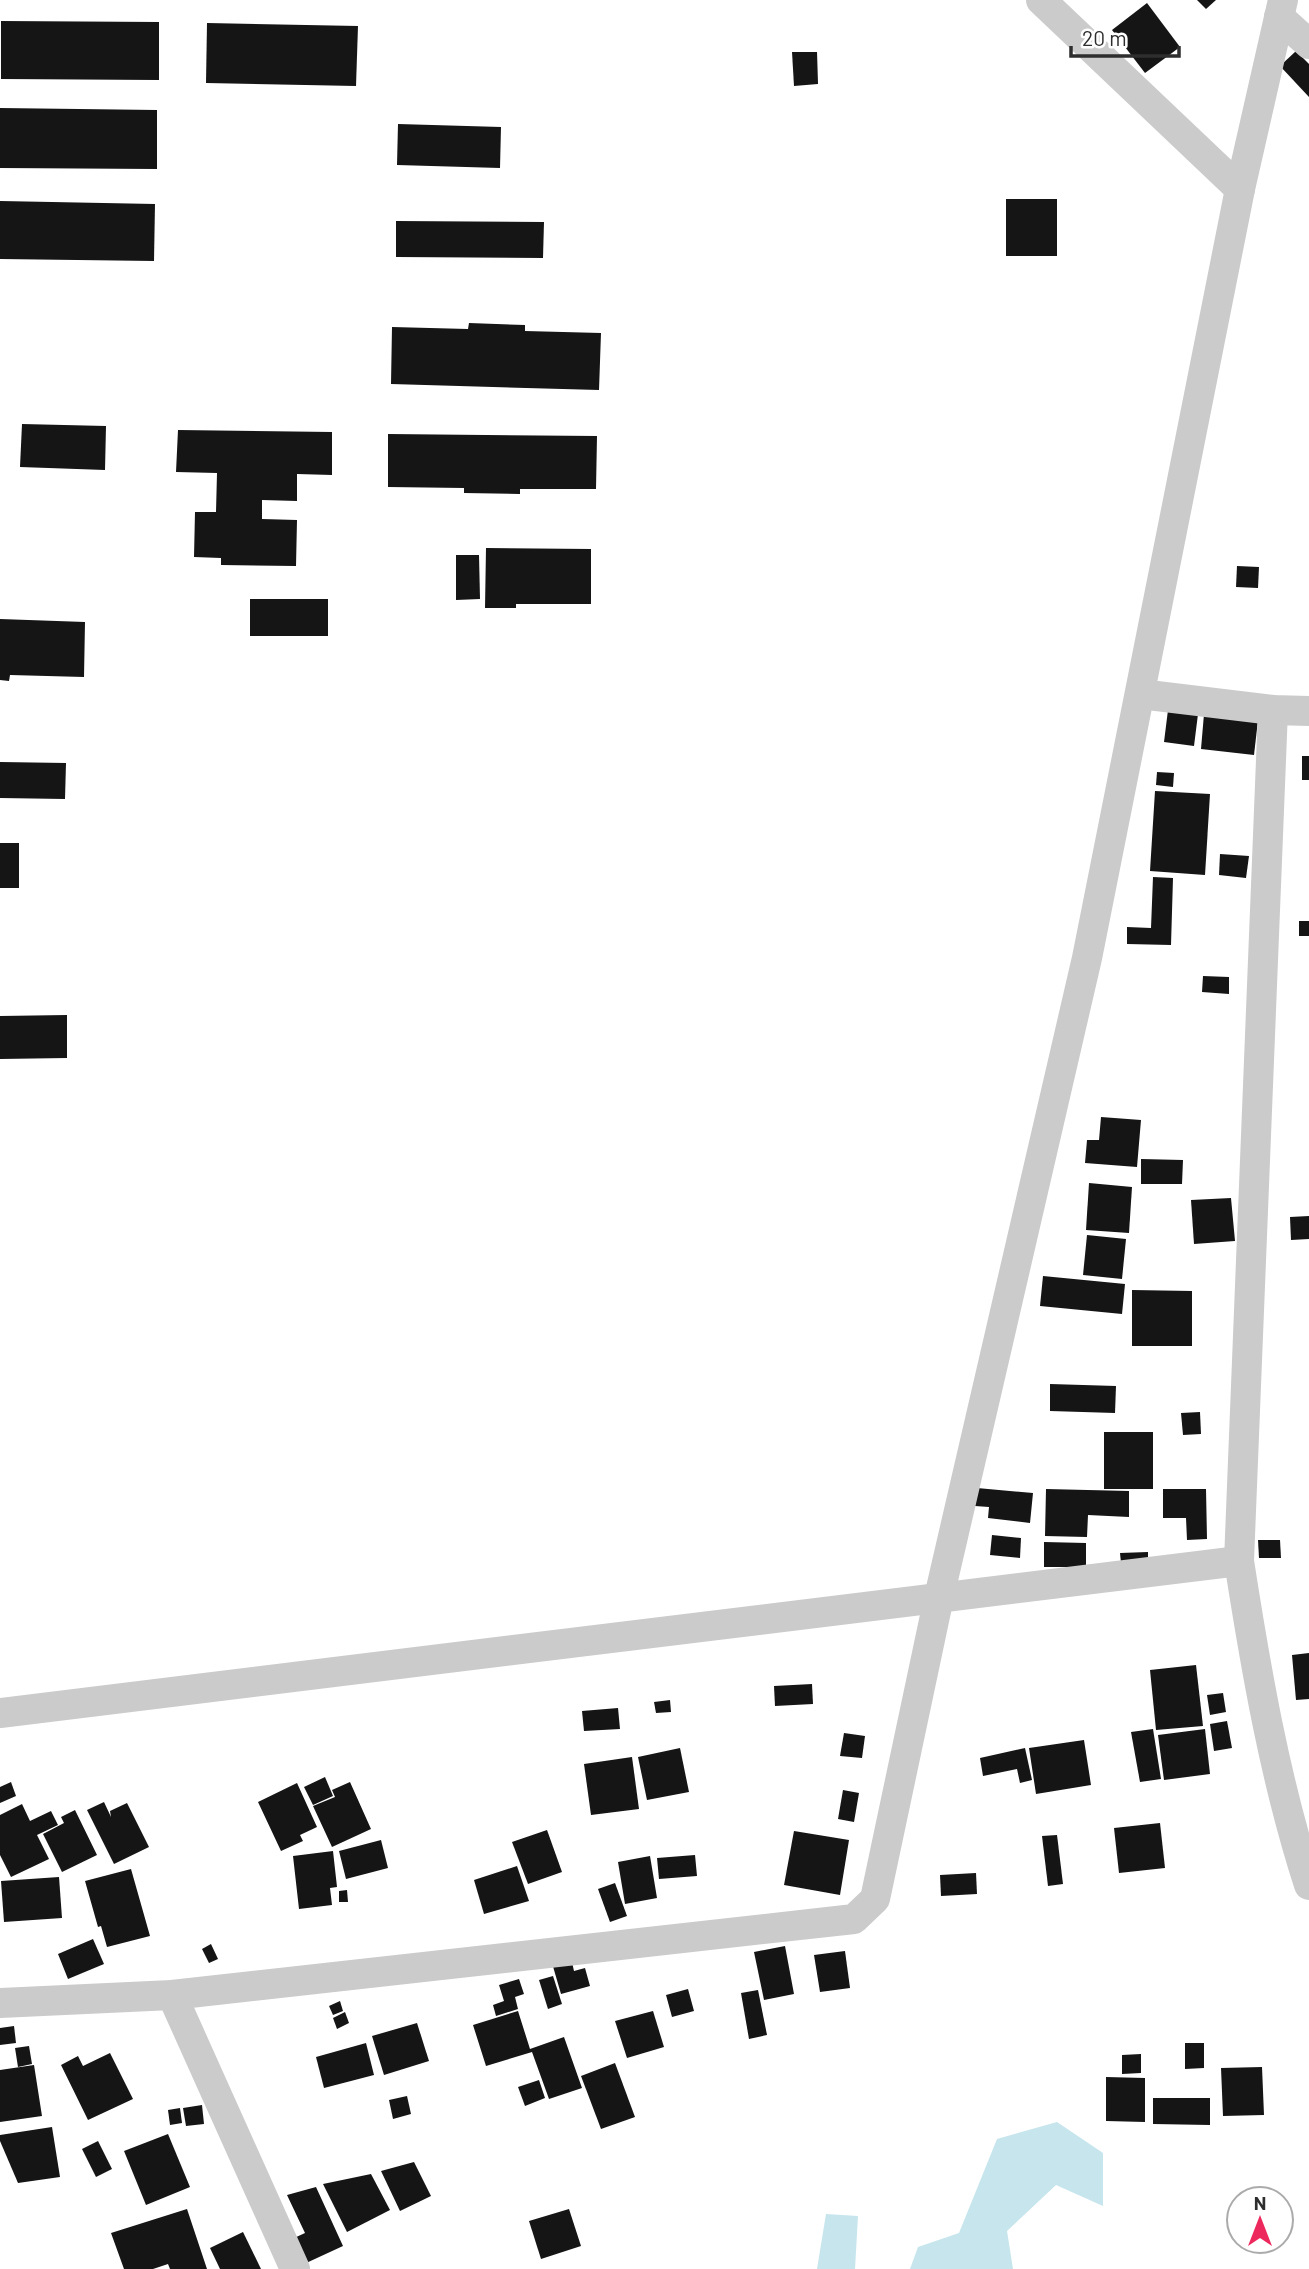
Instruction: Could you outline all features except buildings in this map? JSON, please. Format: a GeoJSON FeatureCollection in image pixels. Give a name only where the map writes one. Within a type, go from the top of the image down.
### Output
{"type":"FeatureCollection","features":[{"type":"Feature","properties":{"kind":"street"},"geometry":{"type":"LineString","coordinates":[[1041,0],[1240,189]]}},
{"type":"Feature","properties":{"kind":"street"},"geometry":{"type":"LineString","coordinates":[[0,2003],[172,1995],[854,1919],[874,1899],[939,1597],[1087,958],[1240,189],[1281,8]]}},
{"type":"Feature","properties":{"kind":"street"},"geometry":{"type":"LineString","coordinates":[[1281,8],[1309,44]]}},
{"type":"Feature","properties":{"kind":"street"},"geometry":{"type":"LineString","coordinates":[[1140,694],[1273,710],[1309,711]]}},
{"type":"Feature","properties":{"kind":"street"},"geometry":{"type":"LineString","coordinates":[[1273,710],[1239,1561],[1259,1690],[1309,1885]]}},
{"type":"Feature","properties":{"kind":"street"},"geometry":{"type":"LineString","coordinates":[[0,1713],[1239,1561]]}},
{"type":"Feature","properties":{"kind":"street"},"geometry":{"type":"LineString","coordinates":[[172,1995],[295,2269]]}},
{"type":"Feature","properties":{"kind":"water"},"geometry":{"type":"Polygon","coordinates":[[[1057,2122],[1103,2153],[1103,2206],[1056,2185],[1007,2231],[1013,2269],[910,2269],[918,2247],[959,2233],[997,2139],[1057,2122]]]}},
{"type":"Feature","properties":{"kind":"water"},"geometry":{"type":"Polygon","coordinates":[[[826,2214],[858,2216],[855,2269],[817,2269],[826,2214]]]}}]}
